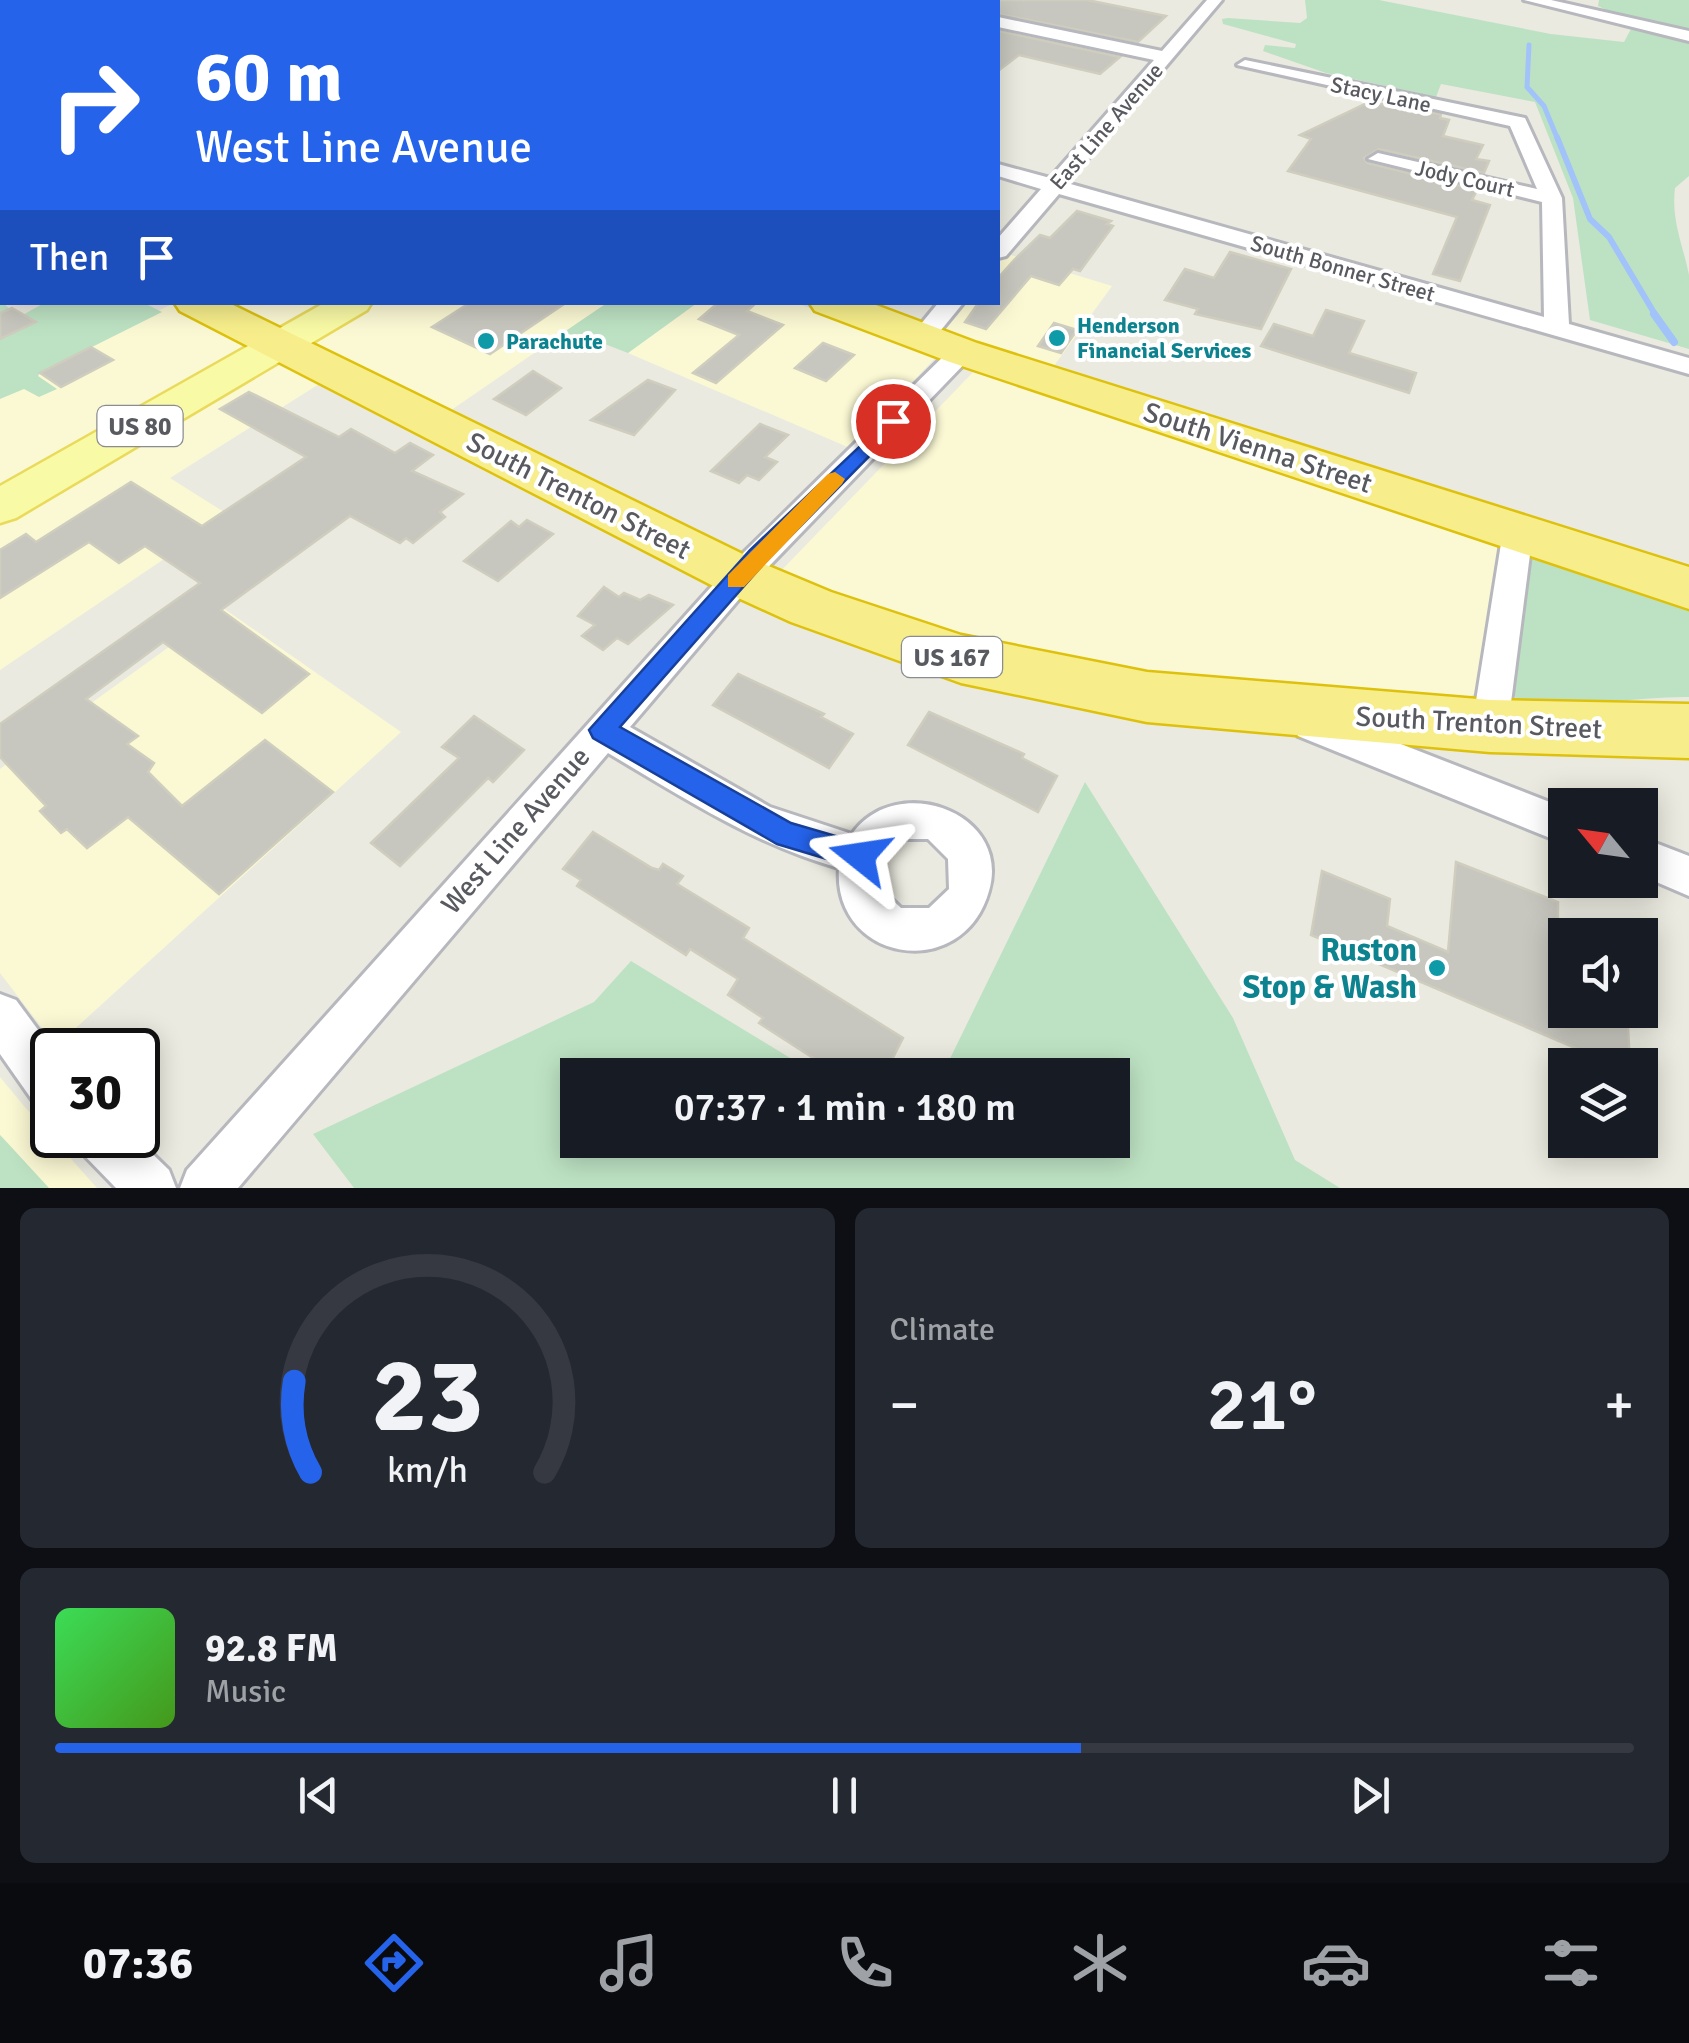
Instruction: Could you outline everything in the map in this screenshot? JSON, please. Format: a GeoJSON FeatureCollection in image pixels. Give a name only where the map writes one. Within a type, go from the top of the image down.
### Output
{"type":"FeatureCollection","features":[{"type":"Feature","properties":{"kind":"highway","name":"South Trenton Street"},"geometry":{"type":"LineString","coordinates":[[200,305],[740,576],[811,608],[961,660],[1146,697],[1490,726],[1689,731]]}},
{"type":"Feature","properties":{"kind":"highway","name":"South Vienna Street"},"geometry":{"type":"LineString","coordinates":[[842,305],[946,330],[1518,532],[1689,588]]}},
{"type":"Feature","properties":{"kind":"main road","name":"US 80"},"geometry":{"type":"LineString","coordinates":[[0,507],[349,305]]}},
{"type":"Feature","properties":{"kind":"street","name":"East Line Avenue"},"geometry":{"type":"LineString","coordinates":[[1000,249],[1215,0]]}},
{"type":"Feature","properties":{"kind":"street"},"geometry":{"type":"LineString","coordinates":[[1530,0],[1581,5],[1689,36]]}},
{"type":"Feature","properties":{"kind":"street"},"geometry":{"type":"LineString","coordinates":[[1000,22],[1166,58]]}},
{"type":"Feature","properties":{"kind":"street","name":"Stacy Lane"},"geometry":{"type":"LineString","coordinates":[[1245,65],[1518,122],[1552,198]]}},
{"type":"Feature","properties":{"kind":"street","name":"Jody Court"},"geometry":{"type":"LineString","coordinates":[[1378,159],[1552,198]]}},
{"type":"Feature","properties":{"kind":"street","name":"South Bonner Street"},"geometry":{"type":"LineString","coordinates":[[1000,171],[1689,366]]}},
{"type":"Feature","properties":{"kind":"street"},"geometry":{"type":"LineString","coordinates":[[1552,198],[1557,329]]}},
{"type":"Feature","properties":{"kind":"street","name":"West Line Avenue"},"geometry":{"type":"LineString","coordinates":[[205,1188],[740,576],[946,330]]}},
{"type":"Feature","properties":{"kind":"street"},"geometry":{"type":"LineString","coordinates":[[1490,726],[1518,532]]}},
{"type":"Feature","properties":{"kind":"street","name":"South Trenton Street"},"geometry":{"type":"LineString","coordinates":[[1270,708],[1548,819]]}},
{"type":"Feature","properties":{"kind":"street"},"geometry":{"type":"LineString","coordinates":[[602,730],[756,820],[787,835],[860,856]]}},
{"type":"Feature","properties":{"kind":"street"},"geometry":{"type":"LineString","coordinates":[[1658,863],[1689,876]]}},
{"type":"Feature","properties":{"kind":"street"},"geometry":{"type":"LineString","coordinates":[[0,1016],[30,1057]]}},
{"type":"Feature","properties":{"kind":"street"},"geometry":{"type":"LineString","coordinates":[[121,1158],[151,1188]]}},
{"type":"Feature","properties":{"kind":"shaded area"},"geometry":{"type":"Polygon","coordinates":[[[1004,253],[1112,286],[1051,370],[941,329],[959,305],[1000,305],[1000,258],[1004,253]]]}},
{"type":"Feature","properties":{"kind":"shaded area"},"geometry":{"type":"Polygon","coordinates":[[[170,305],[237,338],[242,345],[239,354],[0,492],[0,390],[170,305]]]}},
{"type":"Feature","properties":{"kind":"shaded area"},"geometry":{"type":"Polygon","coordinates":[[[223,305],[329,305],[281,329],[223,305]]]}},
{"type":"Feature","properties":{"kind":"shaded area"},"geometry":{"type":"Polygon","coordinates":[[[370,305],[604,305],[444,415],[311,349],[313,338],[370,305]]]}},
{"type":"Feature","properties":{"kind":"shaded area"},"geometry":{"type":"Polygon","coordinates":[[[694,305],[802,305],[936,357],[850,448],[628,353],[694,305]]]}},
{"type":"Feature","properties":{"kind":"shaded area"},"geometry":{"type":"Polygon","coordinates":[[[282,361],[324,381],[170,478],[224,512],[159,555],[164,559],[0,670],[0,521],[282,361]]]}},
{"type":"Feature","properties":{"kind":"shaded area"},"geometry":{"type":"Polygon","coordinates":[[[981,364],[1497,543],[1501,554],[1477,692],[1463,701],[1270,696],[980,648],[776,576],[981,364]]]}},
{"type":"Feature","properties":{"kind":"shaded area"},"geometry":{"type":"Polygon","coordinates":[[[223,608],[401,732],[76,1028],[42,1028],[0,973],[0,769],[223,608]]]}},
{"type":"Feature","properties":{"kind":"shaded area"},"geometry":{"type":"Polygon","coordinates":[[[0,1077],[30,1113],[30,1158],[70,1158],[97,1188],[0,1188],[0,1077]]]}},
{"type":"Feature","properties":{"kind":"green space"},"geometry":{"type":"Polygon","coordinates":[[[1305,0],[1379,0],[1551,34],[1624,42],[1631,29],[1689,41],[1689,176],[1675,188],[1674,200],[1689,275],[1689,349],[1590,320],[1573,198],[1535,102],[1441,84],[1436,97],[1326,73],[1263,51],[1265,45],[1295,48],[1296,44],[1223,24],[1222,19],[1228,18],[1300,23],[1307,18],[1305,0]]]}},
{"type":"Feature","properties":{"kind":"green space"},"geometry":{"type":"Polygon","coordinates":[[[1599,0],[1689,0],[1689,30],[1615,14],[1598,6],[1599,0]]]}},
{"type":"Feature","properties":{"kind":"green space"},"geometry":{"type":"Polygon","coordinates":[[[0,305],[19,317],[41,305],[148,305],[162,312],[40,373],[38,376],[57,389],[39,397],[24,389],[0,399],[0,305]]]}},
{"type":"Feature","properties":{"kind":"green space"},"geometry":{"type":"Polygon","coordinates":[[[604,305],[694,305],[628,353],[579,334],[552,350],[542,347],[604,305]]]}},
{"type":"Feature","properties":{"kind":"green space"},"geometry":{"type":"Polygon","coordinates":[[[1533,548],[1689,596],[1689,697],[1561,706],[1518,704],[1514,694],[1533,548]]]}},
{"type":"Feature","properties":{"kind":"green space"},"geometry":{"type":"Polygon","coordinates":[[[1085,782],[1233,1018],[1295,1160],[1340,1188],[354,1188],[313,1134],[594,1002],[631,961],[790,1058],[560,1058],[560,1158],[1130,1158],[1130,1058],[950,1058],[1085,782]]]}},
{"type":"Feature","properties":{"kind":"green space"},"geometry":{"type":"Polygon","coordinates":[[[0,1135],[3,1138],[49,1188],[0,1188],[0,1135]]]}},
{"type":"Feature","properties":{"kind":"building"},"geometry":{"type":"Polygon","coordinates":[[[1000,0],[1087,0],[1166,16],[1138,42],[1000,14],[1000,0]]]}},
{"type":"Feature","properties":{"kind":"building"},"geometry":{"type":"Polygon","coordinates":[[[1000,31],[1120,57],[1100,74],[1019,55],[1000,69],[1000,31]]]}},
{"type":"Feature","properties":{"kind":"building"},"geometry":{"type":"Polygon","coordinates":[[[1369,102],[1441,114],[1440,118],[1449,120],[1443,136],[1483,145],[1476,159],[1489,161],[1484,173],[1379,149],[1364,158],[1367,163],[1477,190],[1472,200],[1490,205],[1460,281],[1433,274],[1457,217],[1288,171],[1311,139],[1300,135],[1369,102]]]}},
{"type":"Feature","properties":{"kind":"building"},"geometry":{"type":"Polygon","coordinates":[[[1077,211],[1111,221],[1107,224],[1113,226],[1080,271],[1073,269],[1059,285],[1031,276],[986,329],[965,322],[977,305],[1000,305],[1000,276],[1040,235],[1050,238],[1077,211]]]}},
{"type":"Feature","properties":{"kind":"building"},"geometry":{"type":"Polygon","coordinates":[[[1230,252],[1291,269],[1261,329],[1195,314],[1198,309],[1165,300],[1185,269],[1214,278],[1230,252]]]}},
{"type":"Feature","properties":{"kind":"building","name":"Parachute"},"geometry":{"type":"Polygon","coordinates":[[[466,305],[563,305],[490,354],[432,327],[466,305]]]}},
{"type":"Feature","properties":{"kind":"building"},"geometry":{"type":"Polygon","coordinates":[[[715,305],[754,305],[747,311],[783,325],[716,383],[693,373],[739,335],[699,319],[715,305]]]}},
{"type":"Feature","properties":{"kind":"building"},"geometry":{"type":"Polygon","coordinates":[[[12,308],[36,322],[0,339],[0,313],[12,308]]]}},
{"type":"Feature","properties":{"kind":"building"},"geometry":{"type":"Polygon","coordinates":[[[1326,310],[1364,321],[1349,353],[1416,373],[1409,393],[1261,346],[1274,324],[1313,336],[1326,310]]]}},
{"type":"Feature","properties":{"kind":"building","name":"Henderson Financial Services"},"geometry":{"type":"Polygon","coordinates":[[[1054,323],[1077,330],[1061,353],[1038,346],[1054,323]]]}},
{"type":"Feature","properties":{"kind":"building"},"geometry":{"type":"Polygon","coordinates":[[[823,343],[854,355],[826,381],[795,368],[823,343]]]}},
{"type":"Feature","properties":{"kind":"building"},"geometry":{"type":"Polygon","coordinates":[[[91,347],[113,360],[61,387],[40,373],[91,347]]]}},
{"type":"Feature","properties":{"kind":"building"},"geometry":{"type":"Polygon","coordinates":[[[533,371],[561,388],[526,415],[494,399],[533,371]]]}},
{"type":"Feature","properties":{"kind":"building"},"geometry":{"type":"Polygon","coordinates":[[[648,380],[675,390],[634,435],[591,420],[648,380]]]}},
{"type":"Feature","properties":{"kind":"building"},"geometry":{"type":"Polygon","coordinates":[[[249,392],[339,437],[351,429],[395,453],[410,443],[433,455],[412,471],[463,494],[440,512],[445,517],[413,543],[406,538],[400,543],[350,516],[221,610],[309,674],[262,713],[163,642],[86,699],[138,736],[127,744],[154,763],[148,772],[182,806],[265,740],[333,792],[219,894],[128,817],[87,848],[67,829],[61,833],[40,811],[46,806],[0,757],[0,724],[200,583],[145,546],[119,563],[89,542],[0,598],[0,550],[26,534],[36,542],[131,482],[202,526],[306,457],[220,409],[249,392]]]}},
{"type":"Feature","properties":{"kind":"building"},"geometry":{"type":"Polygon","coordinates":[[[760,424],[788,435],[765,457],[777,462],[759,480],[747,475],[739,483],[711,471],[760,424]]]}},
{"type":"Feature","properties":{"kind":"building"},"geometry":{"type":"Polygon","coordinates":[[[527,520],[553,534],[498,581],[464,561],[511,521],[519,527],[527,520]]]}},
{"type":"Feature","properties":{"kind":"building"},"geometry":{"type":"Polygon","coordinates":[[[604,587],[619,597],[624,593],[640,600],[649,595],[673,605],[628,644],[617,638],[603,650],[582,636],[595,625],[578,616],[604,587]]]}},
{"type":"Feature","properties":{"kind":"building"},"geometry":{"type":"Polygon","coordinates":[[[738,674],[824,714],[821,717],[853,734],[829,768],[713,705],[738,674]]]}},
{"type":"Feature","properties":{"kind":"building"},"geometry":{"type":"Polygon","coordinates":[[[929,712],[1024,754],[1022,758],[1057,776],[1038,812],[908,745],[929,712]]]}},
{"type":"Feature","properties":{"kind":"building"},"geometry":{"type":"Polygon","coordinates":[[[474,716],[524,750],[493,782],[488,778],[400,866],[371,843],[459,758],[442,747],[474,716]]]}},
{"type":"Feature","properties":{"kind":"building"},"geometry":{"type":"Polygon","coordinates":[[[593,832],[652,868],[659,870],[663,864],[683,876],[677,884],[749,928],[743,938],[903,1038],[893,1058],[813,1058],[759,1023],[763,1018],[728,995],[738,979],[690,949],[686,955],[577,886],[581,880],[563,869],[593,832]]]}},
{"type":"Feature","properties":{"kind":"building"},"geometry":{"type":"Polygon","coordinates":[[[1456,862],[1558,902],[1558,918],[1548,918],[1548,1028],[1628,1028],[1629,1048],[1575,1048],[1311,935],[1322,871],[1390,899],[1387,926],[1448,952],[1456,862]]]}},
{"type":"Feature","properties":{"kind":"waterway"},"geometry":{"type":"LineString","coordinates":[[1529,45],[1527,87],[1544,106],[1558,140]]}},
{"type":"Feature","properties":{"kind":"waterway"},"geometry":{"type":"LineString","coordinates":[[1557,137],[1590,219],[1609,237],[1656,316]]}},
{"type":"Feature","properties":{"kind":"waterway"},"geometry":{"type":"LineString","coordinates":[[1654,314],[1674,342]]}},
{"type":"Feature","properties":{"kind":"slow traffic"},"geometry":{"type":"LineString","coordinates":[[736,581],[835,479]]}},
{"type":"Feature","properties":{"kind":"place","name":"Henderson Financial Services"},"geometry":{"type":"Point","coordinates":[1057,338]}},
{"type":"Feature","properties":{"kind":"place","name":"Parachute"},"geometry":{"type":"Point","coordinates":[486,341]}},
{"type":"Feature","properties":{"kind":"place","name":"Ruston Stop & Wash"},"geometry":{"type":"Point","coordinates":[1437,968]}},
{"type":"Feature","properties":{"kind":"route"},"geometry":{"type":"LineString","coordinates":[[860,856],[787,835],[756,820],[602,730],[758,556],[893,421]]}}]}
